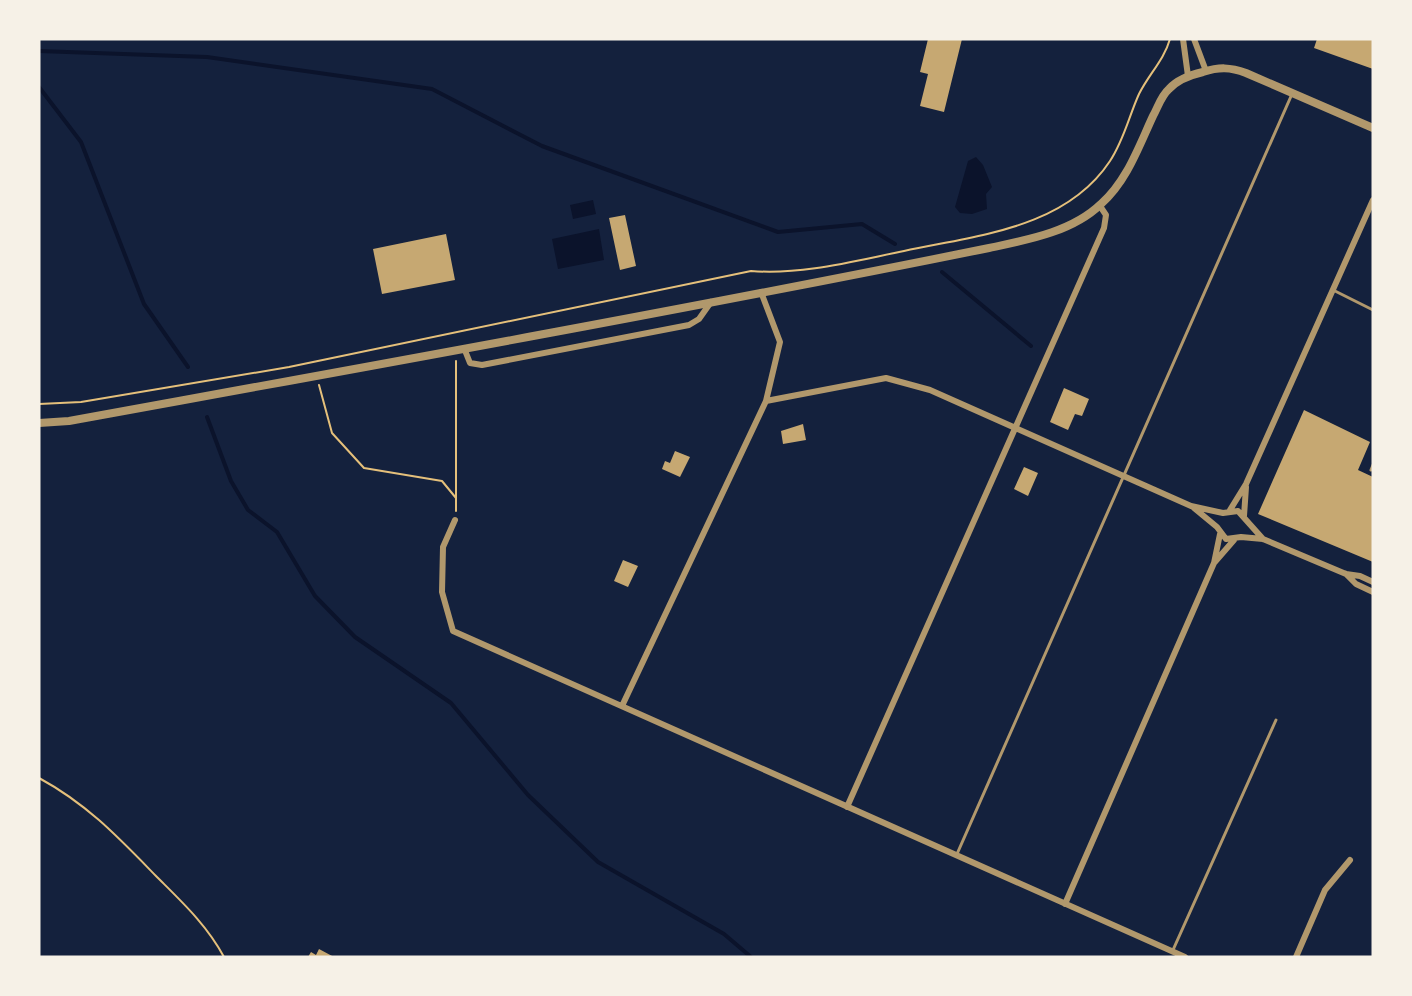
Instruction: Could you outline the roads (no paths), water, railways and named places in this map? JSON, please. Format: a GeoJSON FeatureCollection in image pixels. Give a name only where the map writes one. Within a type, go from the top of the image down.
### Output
{"type":"FeatureCollection","features":[{"type":"Feature","properties":{"kind":"street"},"geometry":{"type":"LineString","coordinates":[[1183,39],[1188,76]]}},
{"type":"Feature","properties":{"kind":"street"},"geometry":{"type":"LineString","coordinates":[[1194,39],[1206,71]]}},
{"type":"Feature","properties":{"kind":"street"},"geometry":{"type":"LineString","coordinates":[[39,423],[69,421],[316,376],[1029,239],[1070,224],[1100,206],[1133,159],[1164,94],[1171,86],[1188,76],[1206,71],[1228,67],[1236,69],[1373,128]]}},
{"type":"Feature","properties":{"kind":"street"},"geometry":{"type":"LineString","coordinates":[[1217,526],[1246,484],[1373,200]]}},
{"type":"Feature","properties":{"kind":"street"},"geometry":{"type":"LineString","coordinates":[[848,807],[1104,228],[1106,215],[1100,206]]}},
{"type":"Feature","properties":{"kind":"street"},"geometry":{"type":"LineString","coordinates":[[622,706],[766,401],[780,342],[761,292]]}},
{"type":"Feature","properties":{"kind":"street"},"geometry":{"type":"LineString","coordinates":[[460,349],[470,363],[482,365],[689,325],[699,319],[711,301]]}},
{"type":"Feature","properties":{"kind":"street"},"geometry":{"type":"LineString","coordinates":[[766,401],[886,378],[930,390],[1191,506],[1217,526],[1220,534],[1226,539],[1234,540]]}},
{"type":"Feature","properties":{"kind":"street"},"geometry":{"type":"LineString","coordinates":[[1241,537],[1245,519],[1246,484]]}},
{"type":"Feature","properties":{"kind":"street"},"geometry":{"type":"LineString","coordinates":[[1191,506],[1226,512],[1245,519],[1263,539]]}},
{"type":"Feature","properties":{"kind":"street"},"geometry":{"type":"LineString","coordinates":[[455,520],[442,547],[442,580],[447,616],[453,631],[1185,957]]}},
{"type":"Feature","properties":{"kind":"street"},"geometry":{"type":"LineString","coordinates":[[1065,904],[1214,563],[1220,534]]}},
{"type":"Feature","properties":{"kind":"street"},"geometry":{"type":"LineString","coordinates":[[1214,563],[1234,540],[1241,537],[1263,539],[1346,574],[1360,576],[1373,582]]}},
{"type":"Feature","properties":{"kind":"street"},"geometry":{"type":"LineString","coordinates":[[1346,574],[1356,584],[1373,592]]}},
{"type":"Feature","properties":{"kind":"street"},"geometry":{"type":"LineString","coordinates":[[1296,957],[1325,890],[1350,860]]}},
{"type":"Feature","properties":{"kind":"lane"},"geometry":{"type":"LineString","coordinates":[[956,855],[1293,93]]}},
{"type":"Feature","properties":{"kind":"lane"},"geometry":{"type":"LineString","coordinates":[[1333,290],[1373,310]]}},
{"type":"Feature","properties":{"kind":"lane"},"geometry":{"type":"LineString","coordinates":[[1371,470],[1373,465]]}},
{"type":"Feature","properties":{"kind":"lane"},"geometry":{"type":"LineString","coordinates":[[1172,951],[1276,720]]}},
{"type":"Feature","properties":{"kind":"water"},"geometry":{"type":"Polygon","coordinates":[[[976,157],[983,165],[992,187],[986,194],[987,209],[972,214],[960,213],[955,207],[968,161],[976,157]]]}},
{"type":"Feature","properties":{"kind":"water"},"geometry":{"type":"Polygon","coordinates":[[[593,200],[596,214],[573,219],[570,205],[593,200]]]}},
{"type":"Feature","properties":{"kind":"water"},"geometry":{"type":"Polygon","coordinates":[[[599,229],[604,260],[558,269],[552,239],[599,229]]]}},
{"type":"Feature","properties":{"kind":"waterway"},"geometry":{"type":"LineString","coordinates":[[39,51],[207,57],[432,89],[542,146],[778,232],[862,224],[895,244]]}},
{"type":"Feature","properties":{"kind":"waterway"},"geometry":{"type":"LineString","coordinates":[[39,87],[81,142],[144,304],[188,367]]}},
{"type":"Feature","properties":{"kind":"waterway"},"geometry":{"type":"LineString","coordinates":[[942,272],[1031,346]]}},
{"type":"Feature","properties":{"kind":"waterway"},"geometry":{"type":"LineString","coordinates":[[207,417],[231,481],[248,510],[277,532],[315,596],[355,637],[451,703],[528,795],[598,862],[724,934],[751,957]]}}]}
